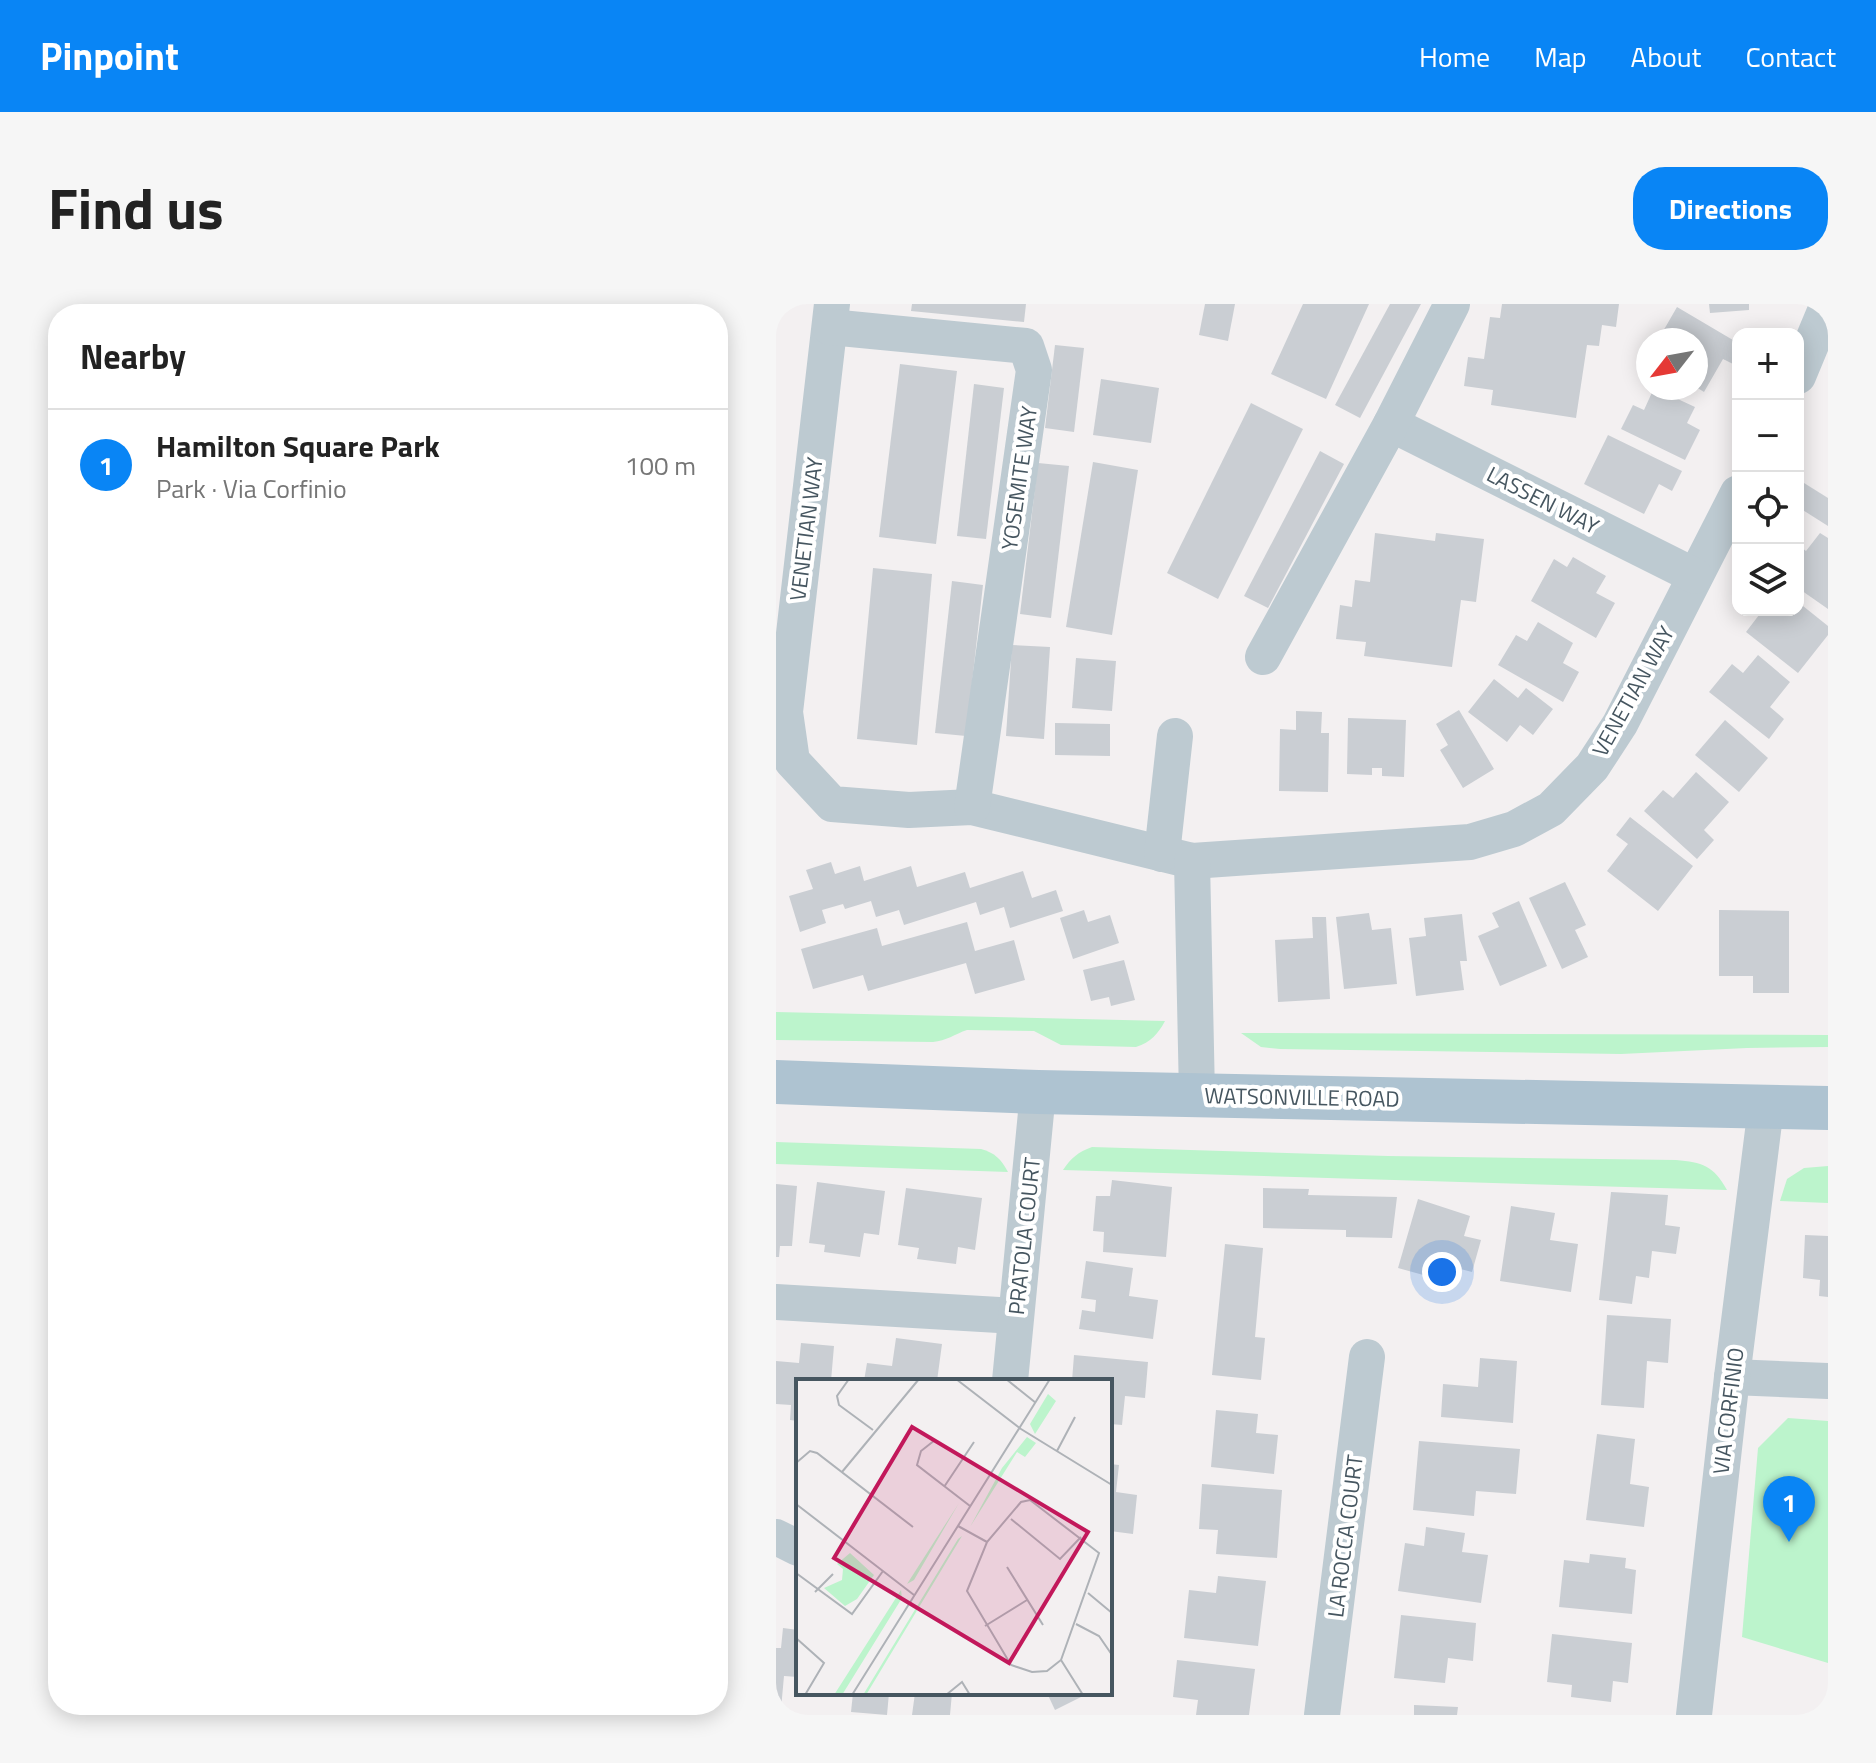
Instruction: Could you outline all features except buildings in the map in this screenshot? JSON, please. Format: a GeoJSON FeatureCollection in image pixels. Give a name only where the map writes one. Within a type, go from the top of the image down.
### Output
{"type":"FeatureCollection","features":[{"type":"Feature","properties":{"kind":"main road","name":"WATSONVILLE ROAD"},"geometry":{"type":"LineString","coordinates":[[776,1082],[1038,1092],[1828,1108]]}},
{"type":"Feature","properties":{"kind":"street"},"geometry":{"type":"LineString","coordinates":[[1263,657],[1391,424],[1452,304]]}},
{"type":"Feature","properties":{"kind":"street"},"geometry":{"type":"LineString","coordinates":[[1804,362],[1828,304]]}},
{"type":"Feature","properties":{"kind":"street","name":"YOSEMITE WAY"},"geometry":{"type":"LineString","coordinates":[[831,316],[1026,346],[1034,370],[972,807]]}},
{"type":"Feature","properties":{"kind":"street","name":"VENETIAN WAY"},"geometry":{"type":"LineString","coordinates":[[831,316],[785,712],[792,761],[832,804],[909,810],[972,807],[1177,858],[1470,842],[1514,829],[1551,809],[1592,767],[1620,724],[1732,505]]}},
{"type":"Feature","properties":{"kind":"street","name":"LASSEN WAY"},"geometry":{"type":"LineString","coordinates":[[1391,424],[1695,576]]}},
{"type":"Feature","properties":{"kind":"street"},"geometry":{"type":"LineString","coordinates":[[1175,736],[1177,858],[1197,1095]]}},
{"type":"Feature","properties":{"kind":"street","name":"PRATOLA COURT"},"geometry":{"type":"LineString","coordinates":[[1010,1379],[1038,1092]]}},
{"type":"Feature","properties":{"kind":"street","name":"VIA CORFINIO"},"geometry":{"type":"LineString","coordinates":[[1694,1715],[1766,1107]]}},
{"type":"Feature","properties":{"kind":"street"},"geometry":{"type":"LineString","coordinates":[[776,1302],[1016,1316]]}},
{"type":"Feature","properties":{"kind":"street","name":"LA ROCCA COURT"},"geometry":{"type":"LineString","coordinates":[[1322,1715],[1367,1357]]}},
{"type":"Feature","properties":{"kind":"street"},"geometry":{"type":"LineString","coordinates":[[1732,1377],[1828,1381]]}},
{"type":"Feature","properties":{"kind":"street"},"geometry":{"type":"LineString","coordinates":[[776,1537],[796,1547]]}},
{"type":"Feature","properties":{"kind":"green space"},"geometry":{"type":"Polygon","coordinates":[[[776,1012],[1165,1021],[1154,1037],[1136,1047],[1061,1045],[1034,1031],[967,1030],[933,1042],[776,1040],[776,1012]]]}},
{"type":"Feature","properties":{"kind":"green space"},"geometry":{"type":"Polygon","coordinates":[[[1241,1033],[1828,1035],[1828,1047],[1621,1054],[1280,1049],[1261,1047],[1241,1033]]]}},
{"type":"Feature","properties":{"kind":"green space"},"geometry":{"type":"Polygon","coordinates":[[[776,1142],[981,1149],[997,1157],[1008,1172],[776,1164],[776,1142]]]}},
{"type":"Feature","properties":{"kind":"green space"},"geometry":{"type":"Polygon","coordinates":[[[1092,1147],[1388,1156],[1676,1160],[1693,1162],[1712,1170],[1727,1190],[1063,1170],[1075,1156],[1092,1147]]]}},
{"type":"Feature","properties":{"kind":"green space"},"geometry":{"type":"Polygon","coordinates":[[[1828,1166],[1828,1203],[1780,1201],[1787,1179],[1804,1168],[1828,1166]]]}},
{"type":"Feature","properties":{"kind":"green space"},"geometry":{"type":"Polygon","coordinates":[[[1788,1418],[1828,1421],[1828,1663],[1742,1637],[1758,1448],[1788,1418]]]}},
{"type":"Feature","properties":{"kind":"place","name":"Hamilton Square Park"},"geometry":{"type":"Point","coordinates":[1789,1542]}}]}
